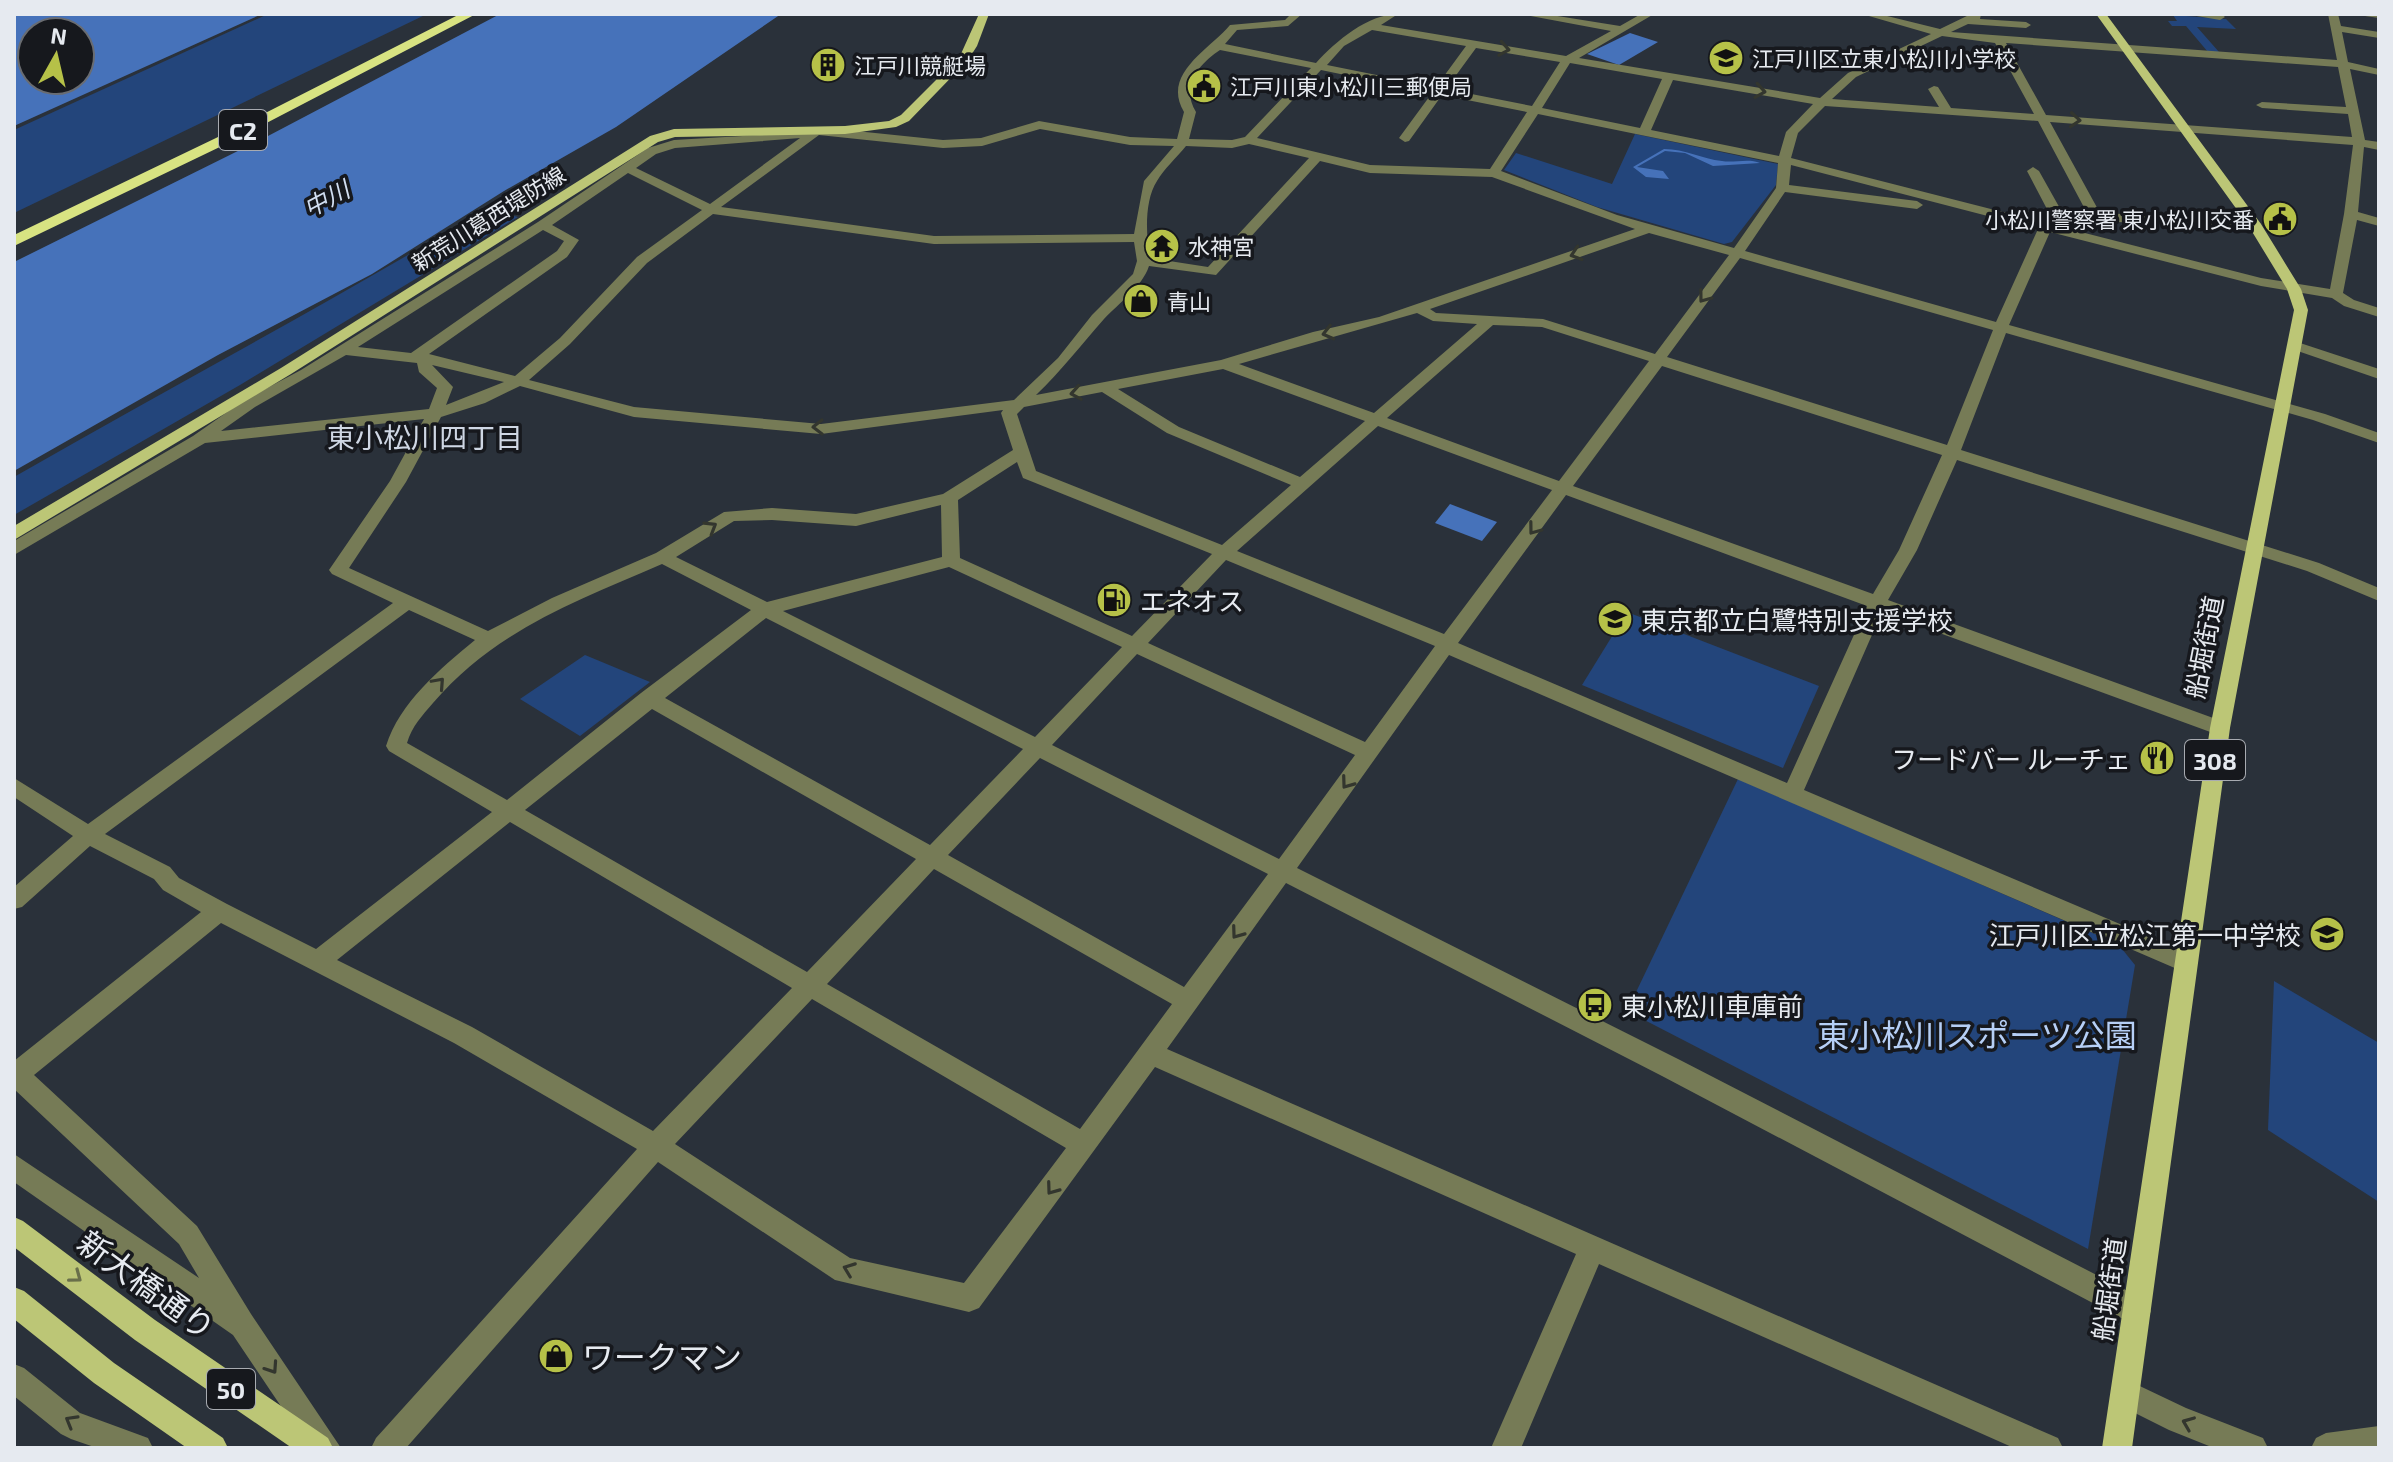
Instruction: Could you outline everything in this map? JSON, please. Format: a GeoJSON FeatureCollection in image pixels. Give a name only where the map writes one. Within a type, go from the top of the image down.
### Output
{"type":"FeatureCollection","features":[{"type":"Feature","properties":{"kind":"highway","name":"C2"},"geometry":{"type":"LineString","coordinates":[[14,229],[319,82],[449,14]]}},
{"type":"Feature","properties":{"kind":"highway","name":"C2"},"geometry":{"type":"LineString","coordinates":[[14,241],[221,141],[470,14]]}},
{"type":"Feature","properties":{"kind":"main road","name":"新荒川葛西堤防線"},"geometry":{"type":"LineString","coordinates":[[14,534],[244,402],[654,139],[674,133],[817,131],[884,126],[905,118],[964,58],[984,14]]}},
{"type":"Feature","properties":{"kind":"main road","name":"船堀街道"},"geometry":{"type":"LineString","coordinates":[[2101,14],[2254,224],[2294,289],[2301,310],[2220,728],[2117,1448]]}},
{"type":"Feature","properties":{"kind":"main road","name":"新大橋通り"},"geometry":{"type":"LineString","coordinates":[[14,1230],[145,1330],[318,1448]]}},
{"type":"Feature","properties":{"kind":"main road","name":"50"},"geometry":{"type":"LineString","coordinates":[[14,1301],[104,1373],[213,1448]]}},
{"type":"Feature","properties":{"kind":"street"},"geometry":{"type":"LineString","coordinates":[[1297,14],[1288,23],[1234,27],[1218,46],[1194,62],[1185,87],[1184,102],[1190,112],[1182,144],[1150,181],[1145,196],[1140,238],[1144,261],[1139,275],[1097,318],[1063,361],[1009,413],[1029,474],[1447,644],[2185,962]]}},
{"type":"Feature","properties":{"kind":"street"},"geometry":{"type":"LineString","coordinates":[[1249,140],[1340,44],[1393,14]]}},
{"type":"Feature","properties":{"kind":"street"},"geometry":{"type":"LineString","coordinates":[[1525,14],[1620,29]]}},
{"type":"Feature","properties":{"kind":"street"},"geometry":{"type":"LineString","coordinates":[[1494,173],[1567,60],[1649,14]]}},
{"type":"Feature","properties":{"kind":"street"},"geometry":{"type":"LineString","coordinates":[[1867,14],[1946,33],[1999,40],[2342,62],[2379,72]]}},
{"type":"Feature","properties":{"kind":"street"},"geometry":{"type":"LineString","coordinates":[[2190,14],[2220,17]]}},
{"type":"Feature","properties":{"kind":"street"},"geometry":{"type":"LineString","coordinates":[[2333,14],[2359,141],[2351,214],[2336,294]]}},
{"type":"Feature","properties":{"kind":"street"},"geometry":{"type":"LineString","coordinates":[[2369,14],[2379,15]]}},
{"type":"Feature","properties":{"kind":"street"},"geometry":{"type":"LineString","coordinates":[[14,786],[88,835],[162,873],[171,884],[219,911],[463,1035],[656,1146],[845,1270],[969,1298],[1738,252],[1782,188],[1792,132],[1852,75],[1972,18],[2026,25]]}},
{"type":"Feature","properties":{"kind":"street"},"geometry":{"type":"LineString","coordinates":[[1372,27],[1823,102],[2359,141],[2379,146]]}},
{"type":"Feature","properties":{"kind":"street"},"geometry":{"type":"LineString","coordinates":[[2336,28],[2379,35]]}},
{"type":"Feature","properties":{"kind":"street"},"geometry":{"type":"LineString","coordinates":[[1999,40],[2096,217]]}},
{"type":"Feature","properties":{"kind":"street"},"geometry":{"type":"LineString","coordinates":[[1405,138],[1473,44]]}},
{"type":"Feature","properties":{"kind":"street"},"geometry":{"type":"LineString","coordinates":[[1218,46],[1786,161],[1987,211]]}},
{"type":"Feature","properties":{"kind":"street"},"geometry":{"type":"LineString","coordinates":[[1644,132],[1669,76]]}},
{"type":"Feature","properties":{"kind":"street"},"geometry":{"type":"LineString","coordinates":[[1934,89],[1947,111]]}},
{"type":"Feature","properties":{"kind":"street"},"geometry":{"type":"LineString","coordinates":[[2262,105],[2353,111]]}},
{"type":"Feature","properties":{"kind":"street"},"geometry":{"type":"LineString","coordinates":[[14,549],[199,439],[244,402],[343,350],[543,225],[652,151],[674,144],[777,138],[817,131],[943,144],[982,142],[1039,125],[1130,141],[1232,144],[1249,140],[1370,169],[1494,173],[1612,218],[2283,407],[2379,438]]}},
{"type":"Feature","properties":{"kind":"street"},"geometry":{"type":"LineString","coordinates":[[199,439],[437,413],[479,400],[517,382],[565,341],[642,260],[817,131]]}},
{"type":"Feature","properties":{"kind":"street"},"geometry":{"type":"LineString","coordinates":[[1144,261],[1211,272],[1318,155]]}},
{"type":"Feature","properties":{"kind":"street"},"geometry":{"type":"LineString","coordinates":[[625,167],[712,210],[934,240],[1140,238]]}},
{"type":"Feature","properties":{"kind":"street"},"geometry":{"type":"LineString","coordinates":[[1792,794],[1877,603],[1908,550],[1952,452],[2001,327],[2051,221],[2033,171]]}},
{"type":"Feature","properties":{"kind":"street"},"geometry":{"type":"LineString","coordinates":[[1782,188],[2051,221],[2294,289],[2336,294],[2349,303],[2379,313]]}},
{"type":"Feature","properties":{"kind":"street"},"geometry":{"type":"LineString","coordinates":[[2351,214],[2379,222]]}},
{"type":"Feature","properties":{"kind":"street"},"geometry":{"type":"LineString","coordinates":[[2051,221],[2096,217],[2254,224]]}},
{"type":"Feature","properties":{"kind":"street"},"geometry":{"type":"LineString","coordinates":[[421,358],[438,339],[562,254],[572,240],[543,225]]}},
{"type":"Feature","properties":{"kind":"street"},"geometry":{"type":"LineString","coordinates":[[343,350],[421,358],[634,412],[821,429],[1016,404],[1224,364],[1419,308],[1649,228]]}},
{"type":"Feature","properties":{"kind":"street"},"geometry":{"type":"LineString","coordinates":[[1419,308],[1433,317],[1543,323],[2313,567],[2379,595]]}},
{"type":"Feature","properties":{"kind":"street"},"geometry":{"type":"LineString","coordinates":[[386,1448],[656,1146],[1223,553],[1489,321]]}},
{"type":"Feature","properties":{"kind":"street"},"geometry":{"type":"LineString","coordinates":[[2294,345],[2379,374]]}},
{"type":"Feature","properties":{"kind":"street"},"geometry":{"type":"LineString","coordinates":[[421,358],[424,369],[445,387],[437,413],[384,502],[338,570],[489,639]]}},
{"type":"Feature","properties":{"kind":"street"},"geometry":{"type":"LineString","coordinates":[[1224,364],[2220,728]]}},
{"type":"Feature","properties":{"kind":"street"},"geometry":{"type":"LineString","coordinates":[[1106,388],[1173,430],[1301,483]]}},
{"type":"Feature","properties":{"kind":"street"},"geometry":{"type":"LineString","coordinates":[[1020,453],[949,498],[856,520],[772,514],[730,516],[662,557],[558,602],[489,639],[445,676],[402,726],[396,746],[1084,1145]]}},
{"type":"Feature","properties":{"kind":"street"},"geometry":{"type":"LineString","coordinates":[[949,498],[951,561]]}},
{"type":"Feature","properties":{"kind":"street"},"geometry":{"type":"LineString","coordinates":[[662,557],[1283,870],[2137,1311]]}},
{"type":"Feature","properties":{"kind":"street"},"geometry":{"type":"LineString","coordinates":[[317,962],[648,698],[765,609],[951,561],[1369,753]]}},
{"type":"Feature","properties":{"kind":"street"},"geometry":{"type":"LineString","coordinates":[[14,900],[88,835],[407,602]]}},
{"type":"Feature","properties":{"kind":"street"},"geometry":{"type":"LineString","coordinates":[[648,698],[1188,1001]]}},
{"type":"Feature","properties":{"kind":"street"},"geometry":{"type":"LineString","coordinates":[[219,911],[15,1075],[188,1235],[243,1325],[326,1448]]}},
{"type":"Feature","properties":{"kind":"street"},"geometry":{"type":"LineString","coordinates":[[1150,1053],[2048,1448]]}},
{"type":"Feature","properties":{"kind":"street"},"geometry":{"type":"LineString","coordinates":[[14,1167],[243,1325]]}},
{"type":"Feature","properties":{"kind":"street"},"geometry":{"type":"LineString","coordinates":[[1506,1448],[1592,1248]]}},
{"type":"Feature","properties":{"kind":"street"},"geometry":{"type":"LineString","coordinates":[[14,1378],[71,1424],[138,1448]]}},
{"type":"Feature","properties":{"kind":"street"},"geometry":{"type":"LineString","coordinates":[[2125,1393],[2179,1420],[2253,1448]]}},
{"type":"Feature","properties":{"kind":"street"},"geometry":{"type":"LineString","coordinates":[[2326,1448],[2379,1441]]}},
{"type":"Feature","properties":{"kind":"green space"},"geometry":{"type":"Polygon","coordinates":[[[268,14],[427,14],[14,213],[14,130],[88,96],[96,96],[96,93],[268,14]]]}},
{"type":"Feature","properties":{"kind":"green space"},"geometry":{"type":"Polygon","coordinates":[[[2173,15],[2226,19],[2236,29],[2197,27],[2219,52],[2208,52],[2186,26],[2172,26],[2168,21],[2177,21],[2173,15]]]}},
{"type":"Feature","properties":{"kind":"green space"},"geometry":{"type":"Polygon","coordinates":[[[1635,134],[1778,164],[1776,185],[1732,242],[1724,244],[1597,207],[1504,170],[1516,153],[1612,184],[1635,134]]]}},
{"type":"Feature","properties":{"kind":"green space"},"geometry":{"type":"Polygon","coordinates":[[[486,209],[518,217],[240,385],[14,515],[14,477],[486,209]]]}},
{"type":"Feature","properties":{"kind":"green space"},"geometry":{"type":"Polygon","coordinates":[[[1627,612],[1819,686],[1783,768],[1582,685],[1627,612]]]}},
{"type":"Feature","properties":{"kind":"green space"},"geometry":{"type":"Polygon","coordinates":[[[585,655],[650,682],[580,736],[520,699],[585,655]]]}},
{"type":"Feature","properties":{"kind":"green space","name":"東小松川スポーツ公園"},"geometry":{"type":"Polygon","coordinates":[[[1738,779],[2118,944],[2135,965],[2088,1249],[1627,1011],[1738,779]]]}},
{"type":"Feature","properties":{"kind":"green space"},"geometry":{"type":"Polygon","coordinates":[[[2274,981],[2379,1043],[2379,1202],[2268,1130],[2274,981]]]}},
{"type":"Feature","properties":{"kind":"water"},"geometry":{"type":"Polygon","coordinates":[[[14,14],[262,14],[96,89],[96,16],[16,16],[16,96],[80,96],[14,126],[14,14]]]}},
{"type":"Feature","properties":{"kind":"water","name":"中川"},"geometry":{"type":"Polygon","coordinates":[[[500,14],[781,14],[616,127],[504,191],[372,274],[218,355],[14,471],[14,262],[268,136],[500,14]]]}},
{"type":"Feature","properties":{"kind":"water"},"geometry":{"type":"Polygon","coordinates":[[[1630,33],[1658,42],[1619,65],[1587,54],[1630,33]]]}},
{"type":"Feature","properties":{"kind":"water"},"geometry":{"type":"Polygon","coordinates":[[[1664,149],[1679,151],[1722,161],[1760,163],[1713,166],[1685,153],[1665,151],[1637,167],[1663,171],[1669,179],[1646,177],[1633,167],[1664,149]]]}},
{"type":"Feature","properties":{"kind":"water"},"geometry":{"type":"Polygon","coordinates":[[[1450,504],[1497,522],[1482,541],[1435,523],[1450,504]]]}},
{"type":"Feature","properties":{"kind":"place","name":"江戸川区立東小松川小学校"},"geometry":{"type":"Point","coordinates":[1726,58]}},
{"type":"Feature","properties":{"kind":"place","name":"江戸川競艇場"},"geometry":{"type":"Point","coordinates":[828,65]}},
{"type":"Feature","properties":{"kind":"place","name":"江戸川東小松川三郵便局"},"geometry":{"type":"Point","coordinates":[1204,86]}},
{"type":"Feature","properties":{"kind":"place","name":"小松川警察署 東小松川交番"},"geometry":{"type":"Point","coordinates":[2280,219]}},
{"type":"Feature","properties":{"kind":"place","name":"水神宮"},"geometry":{"type":"Point","coordinates":[1162,246]}},
{"type":"Feature","properties":{"kind":"place","name":"青山"},"geometry":{"type":"Point","coordinates":[1141,301]}},
{"type":"Feature","properties":{"kind":"place","name":"エネオス"},"geometry":{"type":"Point","coordinates":[1114,600]}},
{"type":"Feature","properties":{"kind":"place","name":"東京都立白鷺特別支援学校"},"geometry":{"type":"Point","coordinates":[1615,619]}},
{"type":"Feature","properties":{"kind":"place","name":"フードバー ルーチェ"},"geometry":{"type":"Point","coordinates":[2157,758]}},
{"type":"Feature","properties":{"kind":"place","name":"江戸川区立松江第一中学校"},"geometry":{"type":"Point","coordinates":[2327,934]}},
{"type":"Feature","properties":{"kind":"place","name":"東小松川車庫前"},"geometry":{"type":"Point","coordinates":[1595,1005]}},
{"type":"Feature","properties":{"kind":"place","name":"ワークマン"},"geometry":{"type":"Point","coordinates":[556,1356]}},
{"type":"Feature","properties":{"kind":"district","name":"東小松川四丁目"},"geometry":{"type":"Point","coordinates":[425,437]}}]}
